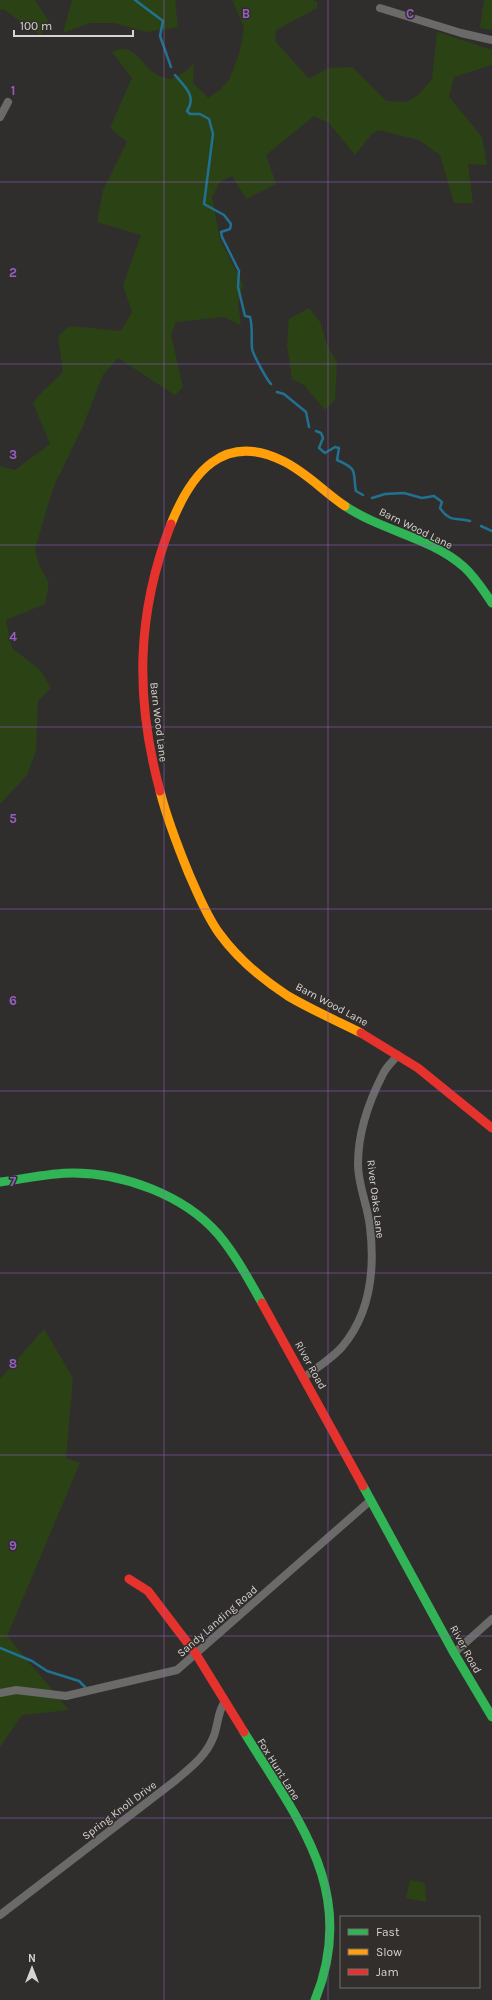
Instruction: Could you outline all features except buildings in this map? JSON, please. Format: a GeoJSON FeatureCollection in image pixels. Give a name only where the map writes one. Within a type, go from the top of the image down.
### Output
{"type":"FeatureCollection","features":[{"type":"Feature","properties":{"kind":"street"},"geometry":{"type":"LineString","coordinates":[[380,8],[461,33],[492,40]]}},
{"type":"Feature","properties":{"kind":"street"},"geometry":{"type":"LineString","coordinates":[[0,117],[8,102]]}},
{"type":"Feature","properties":{"kind":"street","name":"Barn Wood Lane"},"geometry":{"type":"LineString","coordinates":[[492,603],[463,566],[439,551],[348,508],[289,464],[259,453],[243,452],[217,459],[195,476],[181,498],[156,564],[146,616],[141,670],[144,718],[156,782],[177,844],[201,900],[222,938],[256,973],[309,1008],[371,1038],[398,1055],[438,1083],[492,1128]]}},
{"type":"Feature","properties":{"kind":"street","name":"River Oaks Lane"},"geometry":{"type":"LineString","coordinates":[[304,1377],[321,1366],[342,1347],[362,1316],[369,1292],[371,1256],[370,1226],[362,1192],[358,1164],[362,1133],[370,1106],[383,1073],[398,1055]]}},
{"type":"Feature","properties":{"kind":"street","name":"River Road"},"geometry":{"type":"LineString","coordinates":[[0,1182],[71,1173],[100,1174],[132,1181],[158,1191],[198,1214],[218,1234],[244,1271],[304,1377],[454,1653],[492,1717]]}},
{"type":"Feature","properties":{"kind":"street","name":"Sandy Landing Road"},"geometry":{"type":"LineString","coordinates":[[0,1693],[16,1690],[66,1696],[177,1670],[371,1500]]}},
{"type":"Feature","properties":{"kind":"street","name":"Fox Hunt Lane"},"geometry":{"type":"LineString","coordinates":[[129,1579],[148,1591],[196,1654],[224,1703],[308,1837],[320,1861],[330,1904],[331,1946],[326,1971],[315,2000]]}},
{"type":"Feature","properties":{"kind":"street"},"geometry":{"type":"LineString","coordinates":[[454,1653],[492,1619]]}},
{"type":"Feature","properties":{"kind":"street","name":"Spring Knoll Drive"},"geometry":{"type":"LineString","coordinates":[[0,1915],[176,1780],[198,1761],[208,1749],[214,1737],[218,1712],[224,1703]]}},
{"type":"Feature","properties":{"kind":"green space"},"geometry":{"type":"Polygon","coordinates":[[[0,0],[35,0],[51,25],[40,35],[3,9],[0,10],[0,0]]]}},
{"type":"Feature","properties":{"kind":"green space"},"geometry":{"type":"Polygon","coordinates":[[[72,0],[175,0],[178,27],[146,32],[115,23],[90,23],[63,33],[72,0]]]}},
{"type":"Feature","properties":{"kind":"green space"},"geometry":{"type":"Polygon","coordinates":[[[232,0],[313,0],[317,2],[317,8],[276,30],[275,41],[309,79],[328,68],[352,67],[386,101],[407,102],[419,94],[432,79],[437,32],[492,50],[492,65],[454,77],[449,97],[482,137],[487,165],[468,164],[473,203],[454,203],[440,155],[419,140],[378,130],[371,135],[355,155],[329,123],[314,116],[266,155],[276,184],[246,199],[232,176],[220,182],[212,197],[220,239],[243,285],[238,304],[241,325],[224,317],[176,322],[171,335],[183,387],[175,395],[118,358],[103,375],[83,426],[53,488],[35,549],[39,565],[49,583],[45,604],[6,620],[12,648],[40,670],[51,688],[38,701],[36,751],[27,775],[0,804],[0,466],[15,470],[50,444],[33,403],[63,372],[58,336],[70,326],[121,331],[132,312],[123,285],[141,235],[97,222],[103,190],[127,142],[110,128],[132,78],[112,52],[120,49],[126,49],[137,56],[151,71],[159,76],[171,79],[183,73],[194,64],[193,83],[208,98],[221,89],[230,78],[240,51],[244,27],[232,0]]]}},
{"type":"Feature","properties":{"kind":"green space"},"geometry":{"type":"Polygon","coordinates":[[[484,0],[492,0],[492,30],[480,28],[484,0]]]}},
{"type":"Feature","properties":{"kind":"green space"},"geometry":{"type":"Polygon","coordinates":[[[309,308],[320,322],[327,345],[337,362],[335,400],[325,410],[304,385],[292,379],[287,344],[289,319],[309,308]]]}},
{"type":"Feature","properties":{"kind":"green space"},"geometry":{"type":"Polygon","coordinates":[[[44,1329],[73,1378],[66,1458],[80,1463],[7,1636],[69,1710],[22,1715],[0,1747],[0,1379],[44,1329]]]}},
{"type":"Feature","properties":{"kind":"green space"},"geometry":{"type":"Polygon","coordinates":[[[410,1880],[425,1883],[426,1902],[406,1898],[410,1880]]]}},
{"type":"Feature","properties":{"kind":"waterway"},"geometry":{"type":"LineString","coordinates":[[135,0],[163,21],[160,36],[171,67]]}},
{"type":"Feature","properties":{"kind":"waterway"},"geometry":{"type":"LineString","coordinates":[[175,75],[186,88],[190,96],[191,101],[187,111],[190,114],[200,114],[209,119],[213,134],[204,204],[224,215],[231,224],[230,229],[221,232],[222,237],[239,271],[238,287],[245,316],[250,317],[251,321],[253,351],[271,384]]}},
{"type":"Feature","properties":{"kind":"waterway"},"geometry":{"type":"LineString","coordinates":[[277,392],[284,394],[306,412],[309,427]]}},
{"type":"Feature","properties":{"kind":"waterway"},"geometry":{"type":"LineString","coordinates":[[316,431],[321,433],[323,438],[319,448],[325,453],[335,447],[339,448],[337,460],[352,469],[354,472],[356,491],[363,495]]}},
{"type":"Feature","properties":{"kind":"waterway"},"geometry":{"type":"LineString","coordinates":[[372,498],[385,494],[404,493],[422,498],[434,496],[442,502],[440,508],[447,516],[454,519],[470,521]]}},
{"type":"Feature","properties":{"kind":"waterway"},"geometry":{"type":"LineString","coordinates":[[481,526],[492,531]]}},
{"type":"Feature","properties":{"kind":"waterway"},"geometry":{"type":"LineString","coordinates":[[0,1648],[32,1661],[47,1671],[79,1681],[87,1689]]}},
{"type":"Feature","properties":{"kind":"traffic: fast"},"geometry":{"type":"LineString","coordinates":[[345,506],[359,515],[421,541],[451,557],[472,575],[492,603]]}},
{"type":"Feature","properties":{"kind":"traffic: fast"},"geometry":{"type":"LineString","coordinates":[[0,1182],[55,1174],[73,1173],[112,1177],[152,1189],[188,1208],[204,1220],[218,1234],[247,1276],[262,1303]]}},
{"type":"Feature","properties":{"kind":"traffic: fast"},"geometry":{"type":"LineString","coordinates":[[363,1486],[454,1653],[492,1717]]}},
{"type":"Feature","properties":{"kind":"traffic: fast"},"geometry":{"type":"LineString","coordinates":[[244,1732],[302,1827],[316,1858],[326,1891],[330,1925],[327,1961],[315,2000]]}},
{"type":"Feature","properties":{"kind":"traffic: slow"},"geometry":{"type":"LineString","coordinates":[[171,524],[188,489],[199,474],[212,462],[226,455],[243,451],[262,453],[283,461],[307,476],[345,506]]}},
{"type":"Feature","properties":{"kind":"traffic: slow"},"geometry":{"type":"LineString","coordinates":[[160,791],[169,822],[202,904],[210,919],[226,942],[250,968],[288,996],[361,1033]]}},
{"type":"Feature","properties":{"kind":"traffic: jam"},"geometry":{"type":"LineString","coordinates":[[160,791],[146,723],[143,690],[143,657],[151,591],[159,558],[171,524]]}},
{"type":"Feature","properties":{"kind":"traffic: jam"},"geometry":{"type":"LineString","coordinates":[[361,1033],[418,1068],[492,1128]]}},
{"type":"Feature","properties":{"kind":"traffic: jam"},"geometry":{"type":"LineString","coordinates":[[262,1303],[363,1486]]}},
{"type":"Feature","properties":{"kind":"traffic: jam"},"geometry":{"type":"LineString","coordinates":[[129,1579],[148,1591],[196,1654],[244,1732]]}}]}
